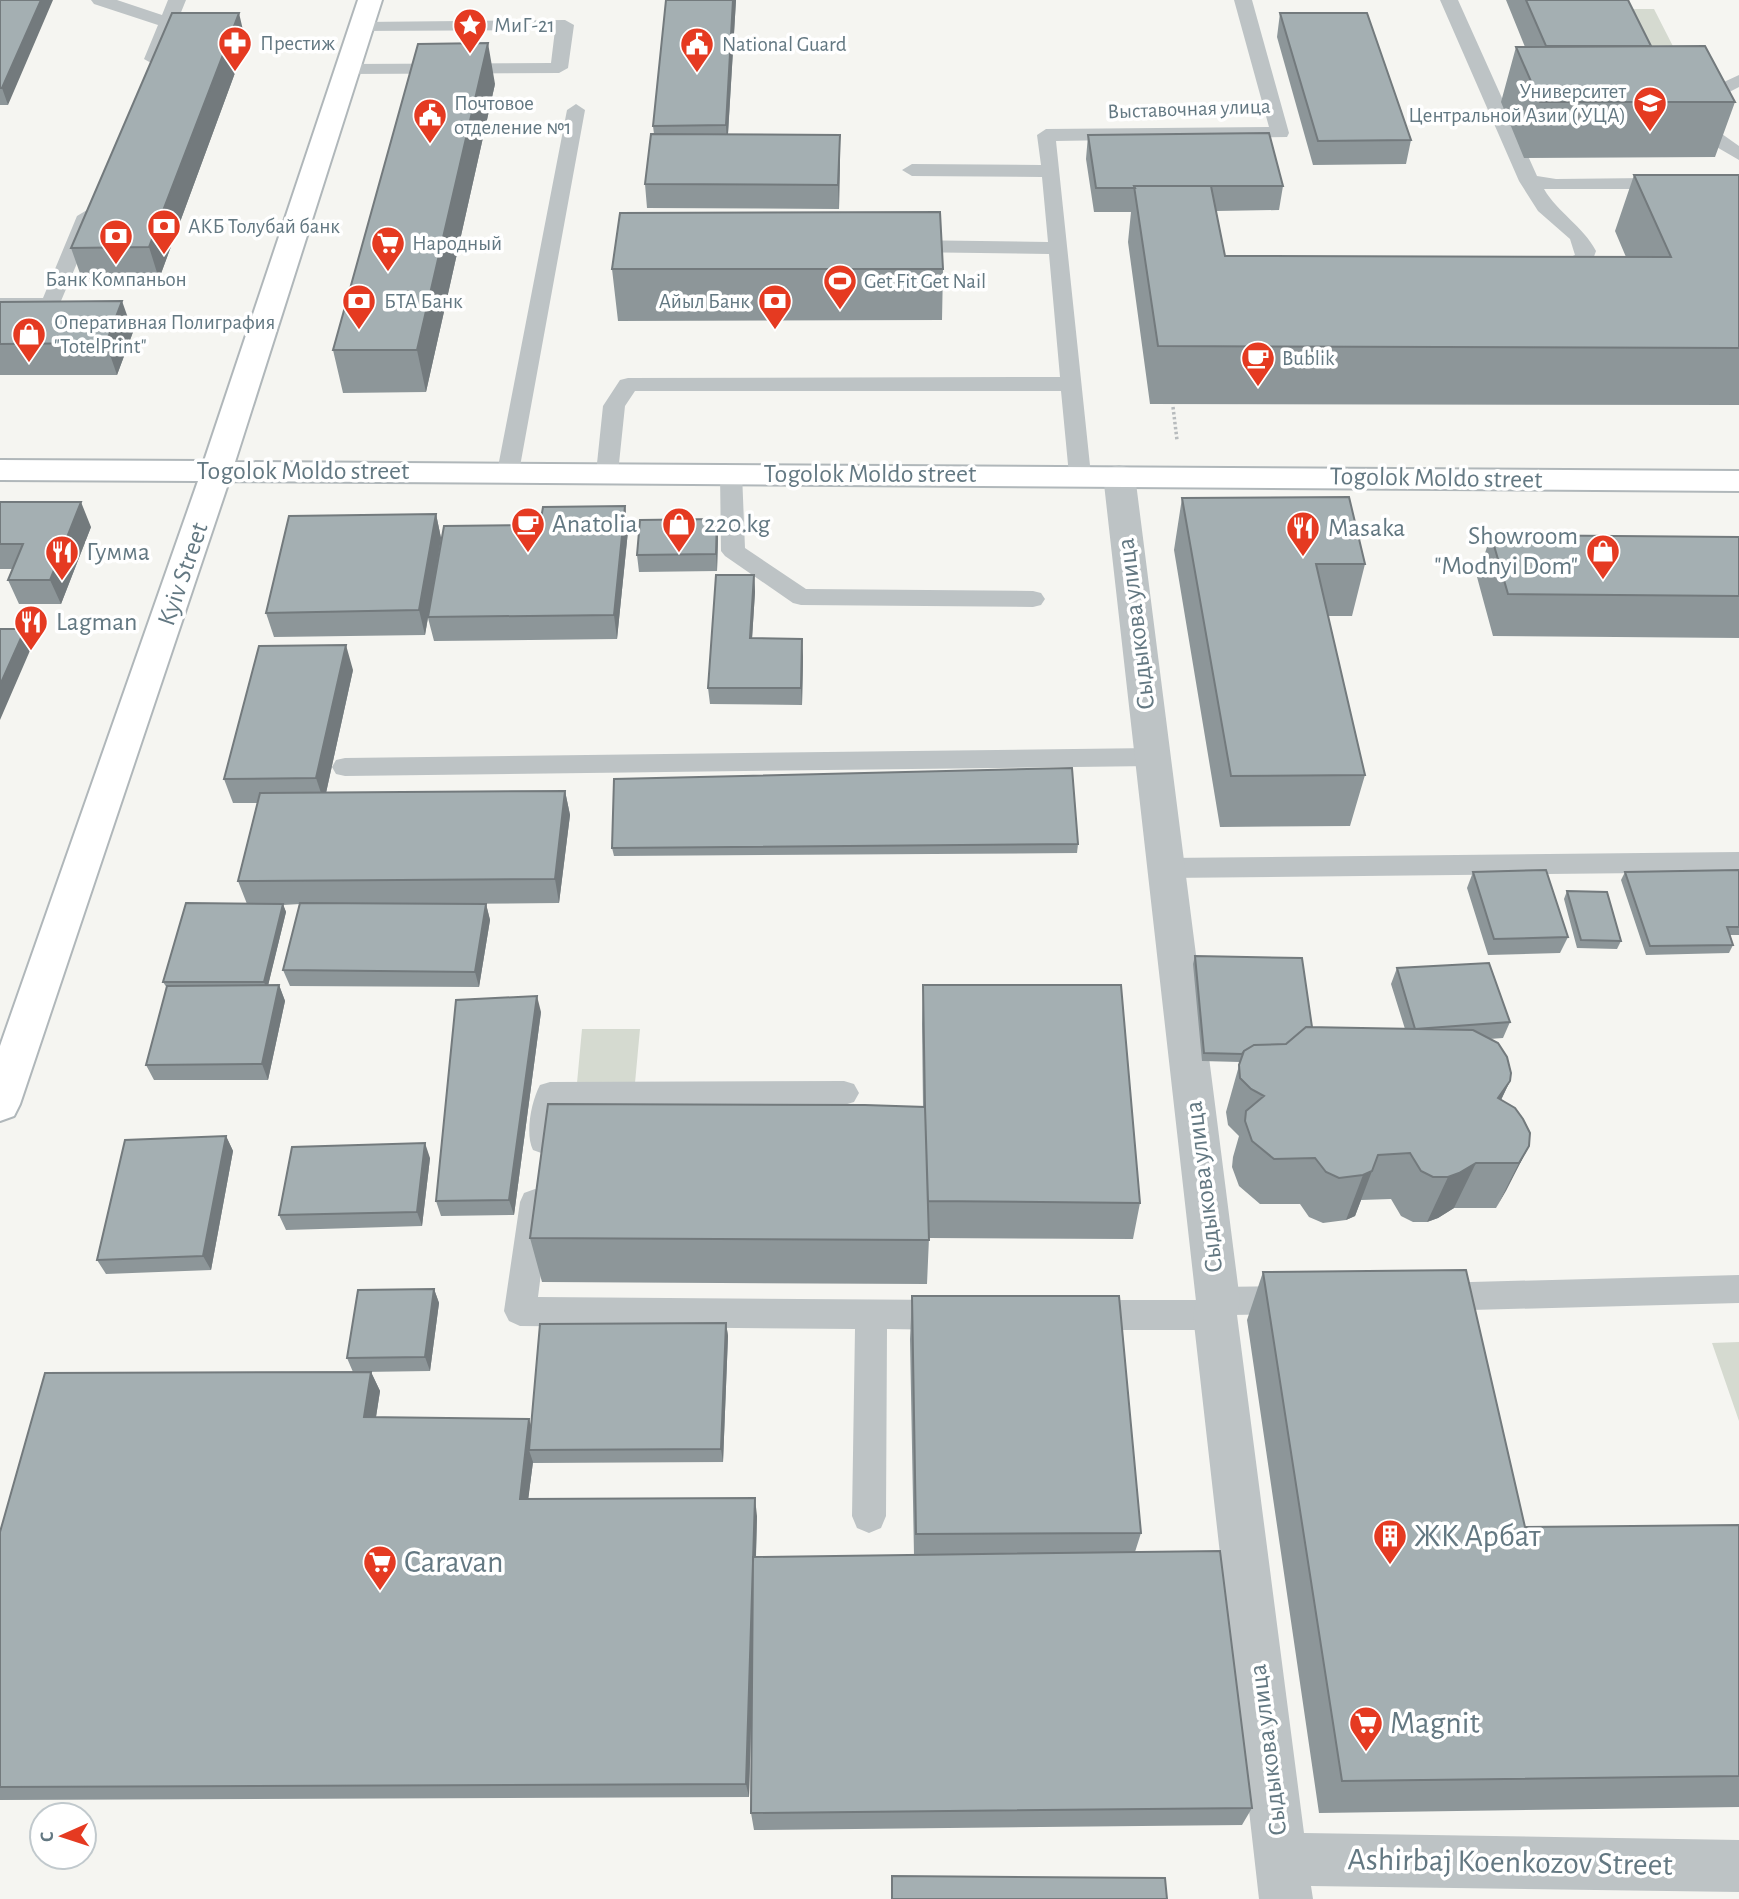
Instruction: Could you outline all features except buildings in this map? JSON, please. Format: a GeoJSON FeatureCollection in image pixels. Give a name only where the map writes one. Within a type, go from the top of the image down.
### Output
{"type":"FeatureCollection","features":[{"type":"Feature","properties":{"kind":"main road","name":"Kyiv Street"},"geometry":{"type":"LineString","coordinates":[[0,1104],[218,471],[234,412],[366,12]]}},
{"type":"Feature","properties":{"kind":"main road","name":"Togolok Moldo street"},"geometry":{"type":"LineString","coordinates":[[0,470],[1739,481]]}},
{"type":"Feature","properties":{"kind":"street","name":"Сыдыкова улица"},"geometry":{"type":"LineString","coordinates":[[1099,475],[1152,757],[1284,1879]]}},
{"type":"Feature","properties":{"kind":"street","name":"Ashirbaj Koenkozov Street"},"geometry":{"type":"LineString","coordinates":[[1284,1879],[1739,1866]]}},
{"type":"Feature","properties":{"kind":"lane"},"geometry":{"type":"LineString","coordinates":[[100,0],[168,22]]}},
{"type":"Feature","properties":{"kind":"lane"},"geometry":{"type":"LineString","coordinates":[[146,73],[177,0]]}},
{"type":"Feature","properties":{"kind":"lane","name":"Выставочная улица"},"geometry":{"type":"LineString","coordinates":[[1051,171],[1046,135],[1280,133],[1243,0]]}},
{"type":"Feature","properties":{"kind":"lane"},"geometry":{"type":"LineString","coordinates":[[1449,0],[1529,181],[1545,207],[1578,236],[1586,251],[1585,258],[1568,266],[1532,270]]}},
{"type":"Feature","properties":{"kind":"lane"},"geometry":{"type":"LineString","coordinates":[[366,12],[481,8]]}},
{"type":"Feature","properties":{"kind":"lane"},"geometry":{"type":"LineString","coordinates":[[348,69],[559,68],[565,25],[366,12]]}},
{"type":"Feature","properties":{"kind":"lane"},"geometry":{"type":"LineString","coordinates":[[1739,80],[1706,97],[1699,113],[1715,138],[1739,154]]}},
{"type":"Feature","properties":{"kind":"lane"},"geometry":{"type":"LineString","coordinates":[[508,472],[576,110]]}},
{"type":"Feature","properties":{"kind":"lane"},"geometry":{"type":"LineString","coordinates":[[912,170],[1051,171],[1071,384],[1099,475]]}},
{"type":"Feature","properties":{"kind":"lane"},"geometry":{"type":"LineString","coordinates":[[1529,181],[1556,185],[1739,183]]}},
{"type":"Feature","properties":{"kind":"lane"},"geometry":{"type":"LineString","coordinates":[[0,304],[51,304],[93,201]]}},
{"type":"Feature","properties":{"kind":"lane"},"geometry":{"type":"LineString","coordinates":[[890,246],[1057,248]]}},
{"type":"Feature","properties":{"kind":"lane"},"geometry":{"type":"LineString","coordinates":[[607,473],[614,406],[628,385],[1071,384]]}},
{"type":"Feature","properties":{"kind":"lane"},"geometry":{"type":"LineString","coordinates":[[731,473],[733,551],[801,597],[1033,598]]}},
{"type":"Feature","properties":{"kind":"lane"},"geometry":{"type":"LineString","coordinates":[[345,767],[1152,757]]}},
{"type":"Feature","properties":{"kind":"lane"},"geometry":{"type":"LineString","coordinates":[[1165,869],[1739,862]]}},
{"type":"Feature","properties":{"kind":"lane"},"geometry":{"type":"LineString","coordinates":[[844,1093],[551,1094],[520,1311],[981,1315]]}},
{"type":"Feature","properties":{"kind":"lane"},"geometry":{"type":"LineString","coordinates":[[1398,1298],[1739,1289]]}},
{"type":"Feature","properties":{"kind":"lane"},"geometry":{"type":"LineString","coordinates":[[1050,1315],[1216,1308],[1315,1299]]}},
{"type":"Feature","properties":{"kind":"lane"},"geometry":{"type":"LineString","coordinates":[[869,1516],[871,1315]]}},
{"type":"Feature","properties":{"kind":"shaded area"},"geometry":{"type":"Polygon","coordinates":[[[1626,9],[1654,9],[1680,60],[1651,60],[1626,9]]]}},
{"type":"Feature","properties":{"kind":"shaded area"},"geometry":{"type":"Polygon","coordinates":[[[582,1029],[640,1029],[635,1083],[577,1083],[582,1029]]]}},
{"type":"Feature","properties":{"kind":"shaded area"},"geometry":{"type":"Polygon","coordinates":[[[1739,1342],[1739,1421],[1712,1343],[1739,1342]]]}},
{"type":"Feature","properties":{"kind":"place","name":"МиГ-21"},"geometry":{"type":"Point","coordinates":[470,55]}},
{"type":"Feature","properties":{"kind":"place","name":"Престиж"},"geometry":{"type":"Point","coordinates":[235,73]}},
{"type":"Feature","properties":{"kind":"place","name":"National Guard"},"geometry":{"type":"Point","coordinates":[697,74]}},
{"type":"Feature","properties":{"kind":"place","name":"Университет Центральной Азии ( УЦА)"},"geometry":{"type":"Point","coordinates":[1650,133]}},
{"type":"Feature","properties":{"kind":"place","name":"Почтовое отделение №1"},"geometry":{"type":"Point","coordinates":[430,145]}},
{"type":"Feature","properties":{"kind":"place","name":"АКБ Толубай банк"},"geometry":{"type":"Point","coordinates":[164,256]}},
{"type":"Feature","properties":{"kind":"place","name":"Банк Компаньон"},"geometry":{"type":"Point","coordinates":[116,266]}},
{"type":"Feature","properties":{"kind":"place","name":"Народный"},"geometry":{"type":"Point","coordinates":[388,273]}},
{"type":"Feature","properties":{"kind":"place","name":"Get Fit Get Nail"},"geometry":{"type":"Point","coordinates":[840,311]}},
{"type":"Feature","properties":{"kind":"place","name":"БТА Банк"},"geometry":{"type":"Point","coordinates":[359,331]}},
{"type":"Feature","properties":{"kind":"place","name":"Айыл Банк"},"geometry":{"type":"Point","coordinates":[775,331]}},
{"type":"Feature","properties":{"kind":"place","name":"Оперативная Полиграфия \"TotelPrint\""},"geometry":{"type":"Point","coordinates":[29,364]}},
{"type":"Feature","properties":{"kind":"place","name":"Bublik"},"geometry":{"type":"Point","coordinates":[1258,388]}},
{"type":"Feature","properties":{"kind":"place","name":"Anatolia"},"geometry":{"type":"Point","coordinates":[528,554]}},
{"type":"Feature","properties":{"kind":"place","name":"220.kg"},"geometry":{"type":"Point","coordinates":[679,554]}},
{"type":"Feature","properties":{"kind":"place","name":"Masaka"},"geometry":{"type":"Point","coordinates":[1303,558]}},
{"type":"Feature","properties":{"kind":"place","name":"Showroom \"Modnyi Dom\""},"geometry":{"type":"Point","coordinates":[1603,581]}},
{"type":"Feature","properties":{"kind":"place","name":"Гумма"},"geometry":{"type":"Point","coordinates":[62,582]}},
{"type":"Feature","properties":{"kind":"place","name":"Lagman"},"geometry":{"type":"Point","coordinates":[31,652]}},
{"type":"Feature","properties":{"kind":"place","name":"ЖК Арбат"},"geometry":{"type":"Point","coordinates":[1390,1566]}},
{"type":"Feature","properties":{"kind":"place","name":"Caravan"},"geometry":{"type":"Point","coordinates":[380,1592]}},
{"type":"Feature","properties":{"kind":"place","name":"Magnit"},"geometry":{"type":"Point","coordinates":[1366,1753]}}]}
